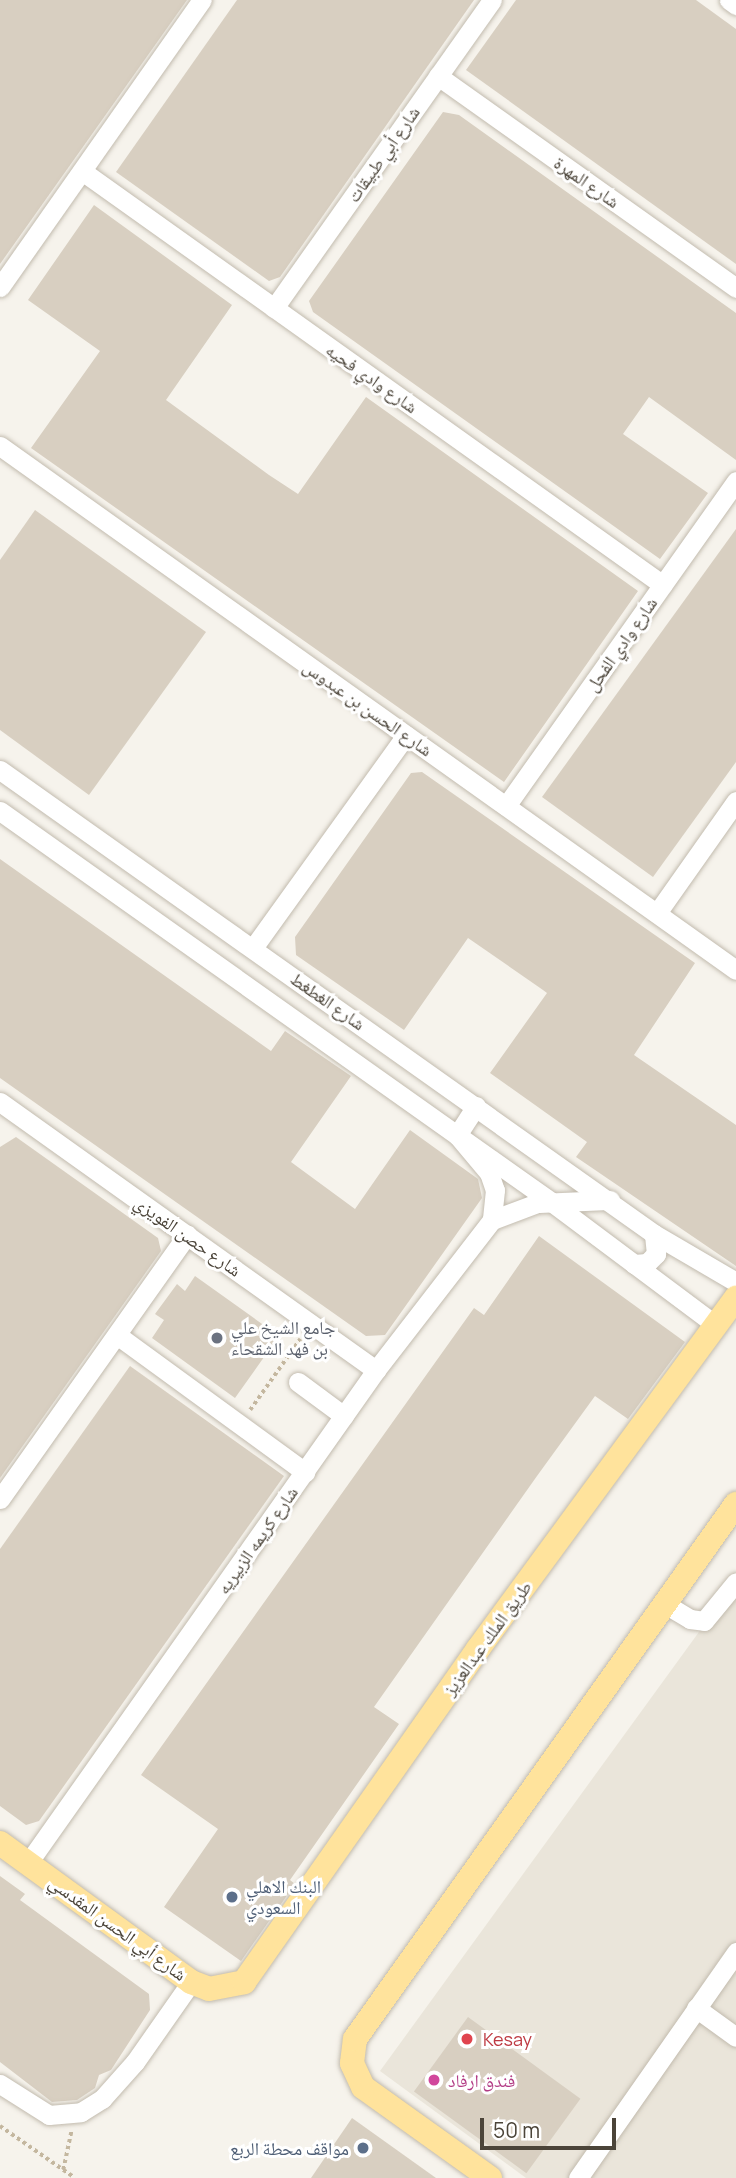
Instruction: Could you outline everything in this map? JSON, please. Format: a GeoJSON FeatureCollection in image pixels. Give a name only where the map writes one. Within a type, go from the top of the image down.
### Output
{"type":"FeatureCollection","features":[{"type":"Feature","properties":{"kind":"main road","name":"طريق الملك عبدالعزيز"},"geometry":{"type":"LineString","coordinates":[[244,1982],[478,1649],[736,1298]]}},
{"type":"Feature","properties":{"kind":"main road"},"geometry":{"type":"LineString","coordinates":[[490,2178],[363,2087],[352,2063],[361,2029],[736,1504]]}},
{"type":"Feature","properties":{"kind":"main road","name":"شارع أبي الحسن المقدسي"},"geometry":{"type":"LineString","coordinates":[[0,1843],[191,1982],[209,1989],[244,1982]]}},
{"type":"Feature","properties":{"kind":"street"},"geometry":{"type":"LineString","coordinates":[[0,287],[202,0]]}},
{"type":"Feature","properties":{"kind":"street","name":"شارع أبي طبيقات"},"geometry":{"type":"LineString","coordinates":[[274,308],[492,0]]}},
{"type":"Feature","properties":{"kind":"street"},"geometry":{"type":"LineString","coordinates":[[729,0],[736,5]]}},
{"type":"Feature","properties":{"kind":"street","name":"شارع المهرة"},"geometry":{"type":"LineString","coordinates":[[438,76],[736,288]]}},
{"type":"Feature","properties":{"kind":"street","name":"شارع وادي فحيه"},"geometry":{"type":"LineString","coordinates":[[82,171],[663,585]]}},
{"type":"Feature","properties":{"kind":"street","name":"شارع الحسن بن عبدوس"},"geometry":{"type":"LineString","coordinates":[[0,446],[736,970]]}},
{"type":"Feature","properties":{"kind":"street","name":"شارع وادي الفحل"},"geometry":{"type":"LineString","coordinates":[[506,806],[736,481]]}},
{"type":"Feature","properties":{"kind":"street"},"geometry":{"type":"LineString","coordinates":[[253,948],[406,735]]}},
{"type":"Feature","properties":{"kind":"street","name":"شارع الغطغط"},"geometry":{"type":"LineString","coordinates":[[0,770],[610,1200],[654,1234],[736,1282]]}},
{"type":"Feature","properties":{"kind":"street"},"geometry":{"type":"LineString","coordinates":[[657,913],[736,801]]}},
{"type":"Feature","properties":{"kind":"street","name":"شارع الغطغط"},"geometry":{"type":"LineString","coordinates":[[0,811],[550,1201],[716,1325]]}},
{"type":"Feature","properties":{"kind":"street","name":"شارع حصن الفويزي"},"geometry":{"type":"LineString","coordinates":[[0,1102],[376,1370]]}},
{"type":"Feature","properties":{"kind":"street"},"geometry":{"type":"LineString","coordinates":[[476,1106],[457,1135],[489,1174],[495,1190],[492,1220],[550,1201],[610,1200]]}},
{"type":"Feature","properties":{"kind":"street","name":"شارع كريمه الزبيريه"},"geometry":{"type":"LineString","coordinates":[[28,1863],[376,1370],[492,1220]]}},
{"type":"Feature","properties":{"kind":"street"},"geometry":{"type":"LineString","coordinates":[[634,1264],[647,1264],[656,1254],[654,1234]]}},
{"type":"Feature","properties":{"kind":"street"},"geometry":{"type":"LineString","coordinates":[[0,1499],[187,1235]]}},
{"type":"Feature","properties":{"kind":"street"},"geometry":{"type":"LineString","coordinates":[[117,1335],[305,1472]]}},
{"type":"Feature","properties":{"kind":"street"},"geometry":{"type":"LineString","coordinates":[[299,1382],[344,1416]]}},
{"type":"Feature","properties":{"kind":"street"},"geometry":{"type":"LineString","coordinates":[[665,1604],[695,1621],[704,1621],[736,1583]]}},
{"type":"Feature","properties":{"kind":"street"},"geometry":{"type":"LineString","coordinates":[[578,2178],[736,1952]]}},
{"type":"Feature","properties":{"kind":"street"},"geometry":{"type":"LineString","coordinates":[[0,2084],[41,2112],[74,2115],[102,2099],[135,2062],[191,1982]]}},
{"type":"Feature","properties":{"kind":"street"},"geometry":{"type":"LineString","coordinates":[[696,2008],[736,2036]]}},
{"type":"Feature","properties":{"kind":"path"},"geometry":{"type":"LineString","coordinates":[[240,1425],[311,1323]]}},
{"type":"Feature","properties":{"kind":"path"},"geometry":{"type":"LineString","coordinates":[[63,2170],[74,2115]]}},
{"type":"Feature","properties":{"kind":"path"},"geometry":{"type":"LineString","coordinates":[[0,2126],[75,2178]]}},
{"type":"Feature","properties":{"kind":"shaded area"},"geometry":{"type":"Polygon","coordinates":[[[736,1581],[736,2178],[526,2178],[380,2071],[736,1581]]]}},
{"type":"Feature","properties":{"kind":"building"},"geometry":{"type":"Polygon","coordinates":[[[0,0],[187,0],[0,264],[0,0]]]}},
{"type":"Feature","properties":{"kind":"building"},"geometry":{"type":"Polygon","coordinates":[[[237,0],[474,0],[280,277],[269,281],[116,172],[237,0]]]}},
{"type":"Feature","properties":{"kind":"building"},"geometry":{"type":"Polygon","coordinates":[[[516,0],[696,0],[736,29],[736,264],[466,70],[516,0]]]}},
{"type":"Feature","properties":{"kind":"building"},"geometry":{"type":"Polygon","coordinates":[[[443,112],[459,115],[736,313],[736,460],[649,397],[623,434],[708,493],[660,559],[313,312],[309,301],[443,112]]]}},
{"type":"Feature","properties":{"kind":"building"},"geometry":{"type":"Polygon","coordinates":[[[94,205],[232,305],[166,400],[269,475],[298,494],[366,397],[638,591],[504,782],[31,448],[100,351],[28,300],[94,205]]]}},
{"type":"Feature","properties":{"kind":"building"},"geometry":{"type":"Polygon","coordinates":[[[35,510],[206,632],[89,795],[0,730],[0,560],[35,510]]]}},
{"type":"Feature","properties":{"kind":"building"},"geometry":{"type":"Polygon","coordinates":[[[736,529],[736,762],[653,877],[542,797],[736,529]]]}},
{"type":"Feature","properties":{"kind":"building"},"geometry":{"type":"Polygon","coordinates":[[[422,772],[695,963],[634,1055],[736,1125],[736,1266],[576,1157],[587,1142],[490,1073],[547,993],[543,990],[468,938],[404,1030],[296,955],[295,937],[411,773],[422,772]]]}},
{"type":"Feature","properties":{"kind":"building"},"geometry":{"type":"Polygon","coordinates":[[[0,859],[271,1051],[285,1031],[351,1076],[291,1162],[355,1209],[410,1130],[478,1179],[482,1198],[385,1335],[366,1336],[0,1078],[0,859]]]}},
{"type":"Feature","properties":{"kind":"building"},"geometry":{"type":"Polygon","coordinates":[[[16,1137],[158,1238],[161,1251],[0,1478],[0,1147],[16,1137]]]}},
{"type":"Feature","properties":{"kind":"building"},"geometry":{"type":"Polygon","coordinates":[[[539,1236],[685,1342],[628,1419],[595,1396],[537,1476],[374,1707],[399,1724],[290,1880],[295,1884],[241,1961],[164,1907],[218,1829],[141,1775],[474,1308],[484,1315],[539,1236]]]}},
{"type":"Feature","properties":{"kind":"building","name":"جامع الشيخ علي بن فهد الشقحاء"},"geometry":{"type":"Polygon","coordinates":[[[195,1276],[279,1336],[235,1398],[152,1338],[164,1320],[155,1314],[177,1284],[185,1291],[195,1276]]]}},
{"type":"Feature","properties":{"kind":"building"},"geometry":{"type":"Polygon","coordinates":[[[130,1366],[284,1476],[39,1821],[26,1825],[0,1806],[0,1549],[130,1366]]]}},
{"type":"Feature","properties":{"kind":"building"},"geometry":{"type":"Polygon","coordinates":[[[0,1876],[25,1894],[20,1900],[149,1994],[150,2010],[111,2070],[99,2075],[95,2088],[77,2100],[52,2102],[0,2062],[0,1876]]]}},
{"type":"Feature","properties":{"kind":"building"},"geometry":{"type":"Polygon","coordinates":[[[468,2017],[580,2099],[526,2173],[414,2091],[468,2017]]]}},
{"type":"Feature","properties":{"kind":"building","name":"مواقف محطة الربع"},"geometry":{"type":"Polygon","coordinates":[[[352,2118],[436,2178],[311,2178],[352,2118]]]}},
{"type":"Feature","properties":{"kind":"place","name":"جامع الشيخ علي بن فهد الشقحاء"},"geometry":{"type":"Point","coordinates":[217,1338]}},
{"type":"Feature","properties":{"kind":"place","name":"البنك الاهلي السعودي"},"geometry":{"type":"Point","coordinates":[232,1897]}},
{"type":"Feature","properties":{"kind":"place","name":"Kesay"},"geometry":{"type":"Point","coordinates":[467,2039]}},
{"type":"Feature","properties":{"kind":"place","name":"فندق ارفاد"},"geometry":{"type":"Point","coordinates":[434,2080]}},
{"type":"Feature","properties":{"kind":"place","name":"مواقف محطة الربع"},"geometry":{"type":"Point","coordinates":[363,2148]}}]}
